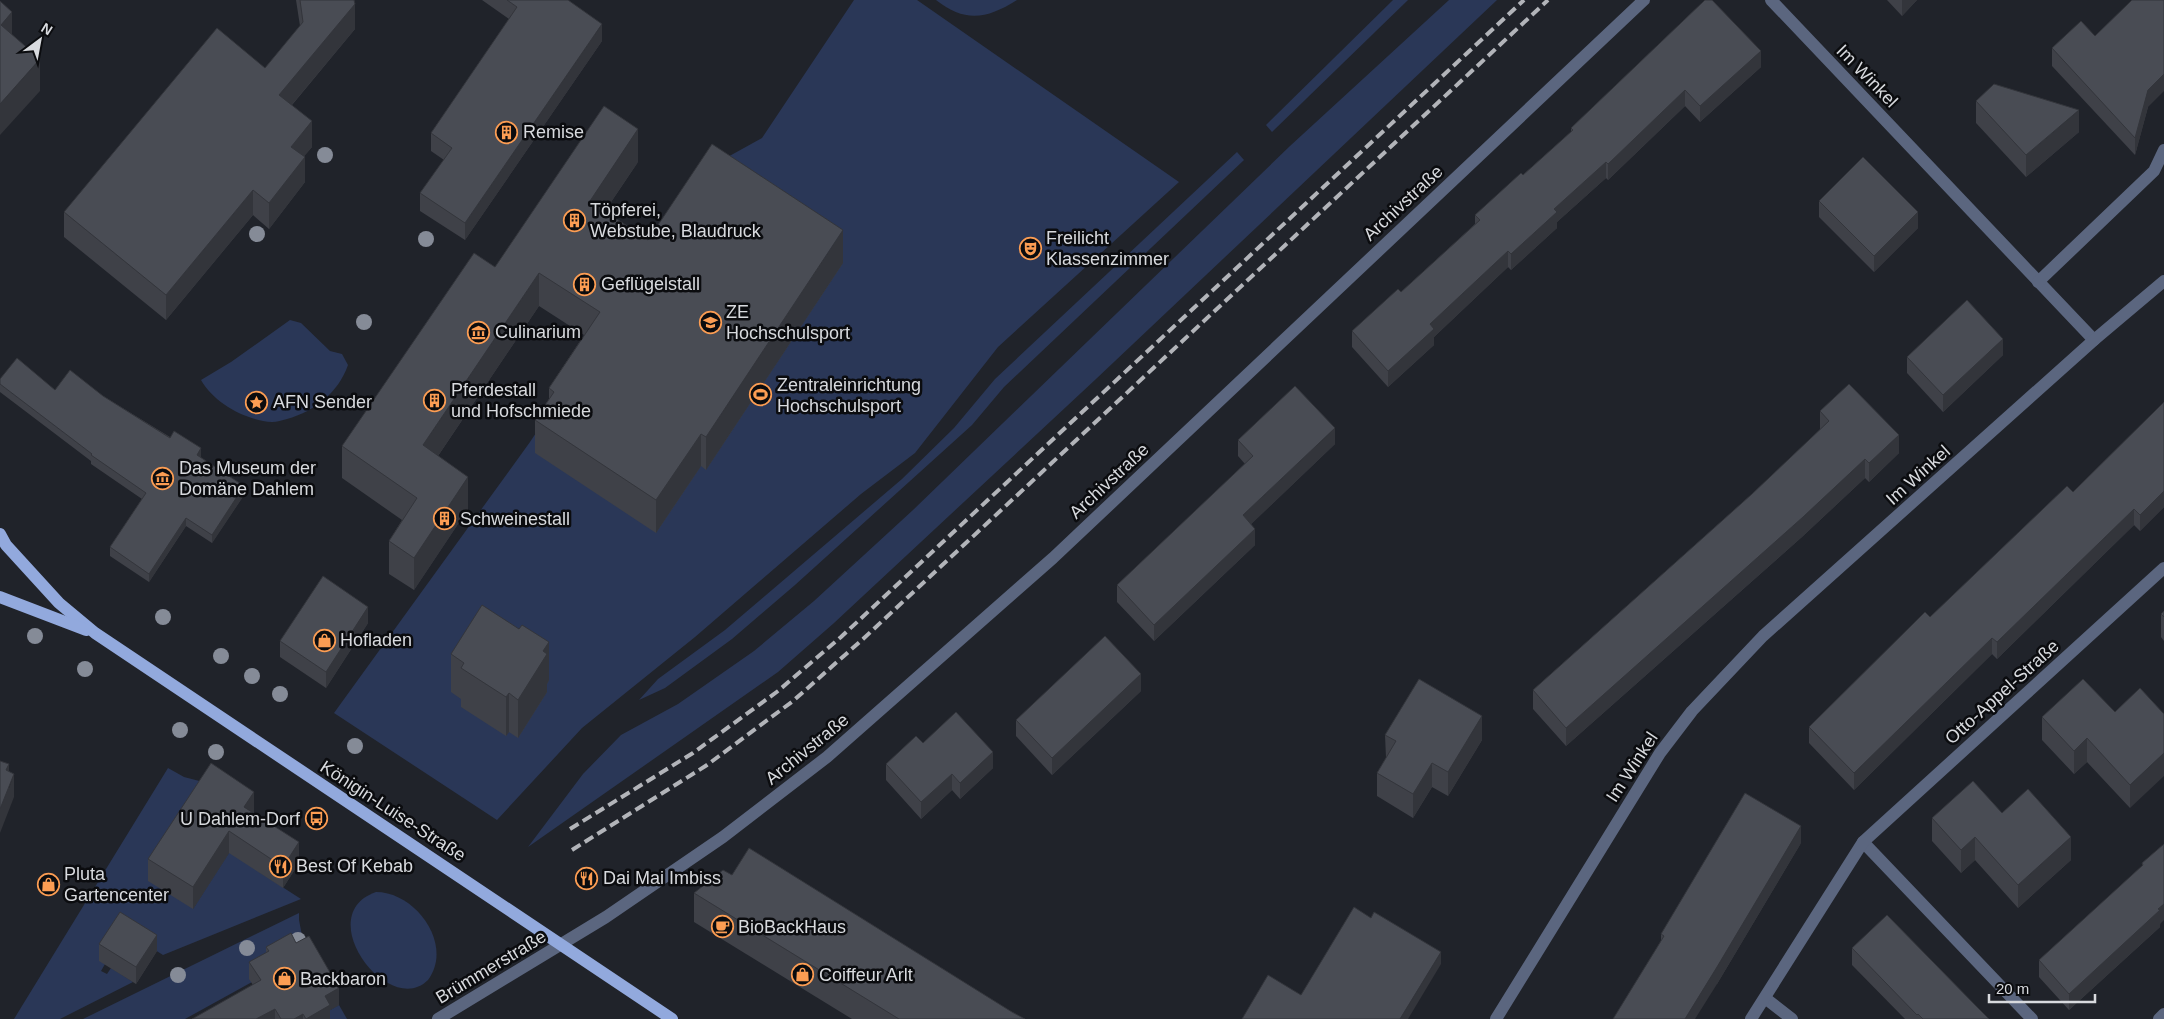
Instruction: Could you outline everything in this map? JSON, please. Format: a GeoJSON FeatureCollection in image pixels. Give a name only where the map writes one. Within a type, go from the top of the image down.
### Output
{"type":"FeatureCollection","features":[{"type":"Feature","properties":{"kind":"main road","name":"Königin-Luise-Straße"},"geometry":{"type":"LineString","coordinates":[[2,542],[59,603],[96,633],[672,1019]]}},
{"type":"Feature","properties":{"kind":"main road","name":"Königin-Luise-Straße"},"geometry":{"type":"LineString","coordinates":[[0,597],[96,633]]}},
{"type":"Feature","properties":{"kind":"street","name":"Archivstraße"},"geometry":{"type":"LineString","coordinates":[[562,945],[724,837],[827,757],[1053,558],[1644,0]]}},
{"type":"Feature","properties":{"kind":"street","name":"Im Winkel"},"geometry":{"type":"LineString","coordinates":[[1496,1019],[1660,752],[1692,711],[1764,636],[2094,340],[1771,0]]}},
{"type":"Feature","properties":{"kind":"street"},"geometry":{"type":"LineString","coordinates":[[2038,282],[2154,171],[2164,150]]}},
{"type":"Feature","properties":{"kind":"street"},"geometry":{"type":"LineString","coordinates":[[2094,340],[2164,281]]}},
{"type":"Feature","properties":{"kind":"street","name":"Otto-Appel-Straße"},"geometry":{"type":"LineString","coordinates":[[1751,1019],[1863,842],[2164,568]]}},
{"type":"Feature","properties":{"kind":"street"},"geometry":{"type":"LineString","coordinates":[[1863,842],[2032,1019]]}},
{"type":"Feature","properties":{"kind":"street","name":"Brümmerstraße"},"geometry":{"type":"LineString","coordinates":[[438,1019],[562,945]]}},
{"type":"Feature","properties":{"kind":"street"},"geometry":{"type":"LineString","coordinates":[[1765,998],[1792,1019]]}},
{"type":"Feature","properties":{"kind":"street"},"geometry":{"type":"LineString","coordinates":[[2159,1019],[2164,1014]]}},
{"type":"Feature","properties":{"kind":"shaded area","name":"Zentraleinrichtung Hochschulsport"},"geometry":{"type":"Polygon","coordinates":[[[854,0],[917,0],[1179,182],[998,347],[915,453],[861,494],[695,637],[582,728],[497,820],[334,713],[530,442],[715,164],[762,138],[854,0]]]}},
{"type":"Feature","properties":{"kind":"shaded area"},"geometry":{"type":"Polygon","coordinates":[[[936,0],[1017,0],[996,11],[976,16],[957,12],[936,0]]]}},
{"type":"Feature","properties":{"kind":"shaded area"},"geometry":{"type":"Polygon","coordinates":[[[1393,0],[1408,0],[1272,132],[1266,125],[1393,0]]]}},
{"type":"Feature","properties":{"kind":"shaded area"},"geometry":{"type":"Polygon","coordinates":[[[1449,0],[1497,0],[1096,379],[834,623],[778,672],[528,847],[583,774],[621,735],[678,704],[754,651],[814,601],[913,510],[1290,146],[1449,0]]]}},
{"type":"Feature","properties":{"kind":"shaded area"},"geometry":{"type":"Polygon","coordinates":[[[1237,152],[1244,160],[1004,387],[972,425],[795,585],[732,639],[665,688],[639,700],[658,679],[725,630],[902,479],[954,428],[995,379],[1237,152]]]}},
{"type":"Feature","properties":{"kind":"shaded area"},"geometry":{"type":"Polygon","coordinates":[[[290,320],[301,323],[330,351],[342,354],[348,365],[344,375],[332,392],[316,406],[297,416],[272,422],[262,421],[241,414],[214,396],[201,380],[231,362],[290,320]]]}},
{"type":"Feature","properties":{"kind":"shaded area"},"geometry":{"type":"Polygon","coordinates":[[[168,768],[184,777],[211,784],[193,909],[254,814],[259,872],[301,899],[163,955],[120,928],[99,960],[105,964],[101,971],[107,974],[111,968],[133,982],[60,1019],[14,1019],[168,768]]]}},
{"type":"Feature","properties":{"kind":"shaded area"},"geometry":{"type":"Polygon","coordinates":[[[376,892],[391,894],[405,901],[427,923],[434,937],[436,951],[435,966],[428,980],[412,988],[394,986],[377,975],[363,959],[353,940],[351,921],[358,904],[376,892]]]}},
{"type":"Feature","properties":{"kind":"shaded area"},"geometry":{"type":"Polygon","coordinates":[[[299,913],[303,941],[252,982],[185,1019],[83,1019],[299,913]]]}},
{"type":"Feature","properties":{"kind":"shaded area"},"geometry":{"type":"Polygon","coordinates":[[[339,1005],[347,1019],[329,1019],[325,1013],[339,1005]]]}},
{"type":"Feature","properties":{"kind":"building"},"geometry":{"type":"Polygon","coordinates":[[[300,0],[354,0],[355,4],[279,95],[312,121],[291,147],[305,157],[269,203],[253,190],[166,295],[64,212],[217,28],[265,68],[303,22],[300,0]]]}},
{"type":"Feature","properties":{"kind":"building"},"geometry":{"type":"Polygon","coordinates":[[[507,0],[568,0],[602,24],[465,223],[420,193],[452,148],[431,133],[517,7],[507,0]]]}},
{"type":"Feature","properties":{"kind":"building"},"geometry":{"type":"Polygon","coordinates":[[[1705,0],[1712,0],[1761,51],[1700,106],[1685,90],[1608,164],[1606,162],[1554,209],[1557,212],[1511,254],[1508,251],[1430,324],[1434,329],[1388,371],[1352,331],[1398,289],[1401,292],[1480,220],[1475,215],[1521,173],[1523,175],[1573,130],[1571,128],[1705,0]]]}},
{"type":"Feature","properties":{"kind":"building"},"geometry":{"type":"Polygon","coordinates":[[[2132,0],[2164,0],[2164,74],[2148,90],[2135,138],[2052,48],[2081,21],[2095,36],[2132,0]]]}},
{"type":"Feature","properties":{"kind":"building"},"geometry":{"type":"Polygon","coordinates":[[[0,1],[12,12],[1,25],[40,59],[0,104],[0,1]]]}},
{"type":"Feature","properties":{"kind":"building"},"geometry":{"type":"Polygon","coordinates":[[[1994,84],[2079,110],[2026,155],[1976,101],[1994,84]]]}},
{"type":"Feature","properties":{"kind":"building"},"geometry":{"type":"Polygon","coordinates":[[[604,106],[638,129],[590,201],[648,240],[712,144],[843,230],[706,437],[701,434],[656,500],[535,420],[554,392],[549,388],[600,312],[539,273],[423,445],[468,477],[414,558],[389,541],[417,498],[342,446],[474,253],[495,267],[604,106]]]}},
{"type":"Feature","properties":{"kind":"building"},"geometry":{"type":"Polygon","coordinates":[[[1863,157],[1918,212],[1874,256],[1819,201],[1863,157]]]}},
{"type":"Feature","properties":{"kind":"building"},"geometry":{"type":"Polygon","coordinates":[[[1967,300],[2003,339],[1943,395],[1907,357],[1967,300]]]}},
{"type":"Feature","properties":{"kind":"building"},"geometry":{"type":"Polygon","coordinates":[[[17,358],[55,390],[70,370],[103,396],[170,438],[174,431],[201,448],[197,455],[244,486],[212,535],[186,518],[149,574],[110,547],[146,493],[91,455],[0,384],[0,379],[17,358]]]}},
{"type":"Feature","properties":{"kind":"building"},"geometry":{"type":"Polygon","coordinates":[[[1849,384],[1899,435],[1869,463],[1865,459],[1803,517],[1566,728],[1533,690],[1752,494],[1829,421],[1820,411],[1849,384]]]}},
{"type":"Feature","properties":{"kind":"building"},"geometry":{"type":"Polygon","coordinates":[[[1295,386],[1335,428],[1243,515],[1255,529],[1154,625],[1117,585],[1253,456],[1238,440],[1295,386]]]}},
{"type":"Feature","properties":{"kind":"building"},"geometry":{"type":"Polygon","coordinates":[[[2164,402],[2164,491],[2140,515],[2134,509],[1997,642],[1992,638],[1854,773],[1809,727],[1925,612],[1930,617],[2067,486],[2073,492],[2164,402]]]}},
{"type":"Feature","properties":{"kind":"building","name":"Hofladen"},"geometry":{"type":"Polygon","coordinates":[[[323,576],[368,607],[326,672],[280,641],[323,576]]]}},
{"type":"Feature","properties":{"kind":"building"},"geometry":{"type":"Polygon","coordinates":[[[482,605],[519,629],[522,625],[549,642],[543,651],[547,654],[518,700],[509,693],[506,697],[461,668],[464,663],[451,654],[482,605]]]}},
{"type":"Feature","properties":{"kind":"building"},"geometry":{"type":"Polygon","coordinates":[[[1105,636],[1141,674],[1052,758],[1016,720],[1105,636]]]}},
{"type":"Feature","properties":{"kind":"building"},"geometry":{"type":"Polygon","coordinates":[[[1419,679],[1482,716],[1448,772],[1432,763],[1413,794],[1377,773],[1396,741],[1385,735],[1419,679]]]}},
{"type":"Feature","properties":{"kind":"building"},"geometry":{"type":"Polygon","coordinates":[[[2083,679],[2115,712],[2140,688],[2164,714],[2164,753],[2130,785],[2087,738],[2074,751],[2042,717],[2083,679]]]}},
{"type":"Feature","properties":{"kind":"building"},"geometry":{"type":"Polygon","coordinates":[[[956,712],[993,752],[960,783],[952,774],[921,802],[886,764],[916,736],[923,743],[956,712]]]}},
{"type":"Feature","properties":{"kind":"building"},"geometry":{"type":"Polygon","coordinates":[[[0,761],[9,764],[6,770],[14,774],[0,809],[0,761]]]}},
{"type":"Feature","properties":{"kind":"building"},"geometry":{"type":"Polygon","coordinates":[[[211,763],[254,792],[244,807],[299,842],[283,867],[229,831],[193,887],[148,859],[211,763]]]}},
{"type":"Feature","properties":{"kind":"building"},"geometry":{"type":"Polygon","coordinates":[[[1973,781],[2002,813],[2028,789],[2071,837],[2018,885],[1975,837],[1961,850],[1932,818],[1973,781]]]}},
{"type":"Feature","properties":{"kind":"building"},"geometry":{"type":"Polygon","coordinates":[[[1745,793],[1801,826],[1685,1019],[1613,1019],[1664,936],[1661,934],[1745,793]]]}},
{"type":"Feature","properties":{"kind":"building"},"geometry":{"type":"Polygon","coordinates":[[[2164,844],[2164,904],[2158,909],[2160,910],[2069,994],[2039,960],[2164,844]]]}},
{"type":"Feature","properties":{"kind":"building"},"geometry":{"type":"Polygon","coordinates":[[[749,848],[1025,1019],[899,1019],[694,893],[723,870],[732,875],[749,848]]]}},
{"type":"Feature","properties":{"kind":"building"},"geometry":{"type":"Polygon","coordinates":[[[1354,907],[1371,918],[1374,912],[1441,952],[1400,1019],[1242,1019],[1268,975],[1301,995],[1354,907]]]}},
{"type":"Feature","properties":{"kind":"building"},"geometry":{"type":"Polygon","coordinates":[[[120,912],[157,935],[136,967],[99,944],[120,912]]]}},
{"type":"Feature","properties":{"kind":"building"},"geometry":{"type":"Polygon","coordinates":[[[1887,915],[1989,1019],[1923,1019],[1917,1015],[1852,948],[1887,915]]]}},
{"type":"Feature","properties":{"kind":"building"},"geometry":{"type":"Polygon","coordinates":[[[291,933],[296,943],[309,936],[339,988],[325,996],[330,1005],[306,1019],[303,1014],[294,1019],[281,1019],[275,1009],[256,1019],[192,1019],[261,980],[249,962],[269,951],[266,947],[291,933]]]}},
{"type":"Feature","properties":{"kind":"railway"},"geometry":{"type":"LineString","coordinates":[[570,829],[693,753],[778,691],[841,637],[1524,0]]}},
{"type":"Feature","properties":{"kind":"railway"},"geometry":{"type":"LineString","coordinates":[[572,850],[707,765],[793,701],[863,639],[1548,0]]}},
{"type":"Feature","properties":{"kind":"place","name":"Remise"},"geometry":{"type":"Point","coordinates":[507,132]}},
{"type":"Feature","properties":{"kind":"place","name":"Töpferei, Webstube, Blaudruck"},"geometry":{"type":"Point","coordinates":[574,220]}},
{"type":"Feature","properties":{"kind":"place","name":"Freilicht Klassenzimmer"},"geometry":{"type":"Point","coordinates":[1030,248]}},
{"type":"Feature","properties":{"kind":"place","name":"Geflügelstall"},"geometry":{"type":"Point","coordinates":[585,284]}},
{"type":"Feature","properties":{"kind":"place","name":"ZE Hochschulsport"},"geometry":{"type":"Point","coordinates":[710,322]}},
{"type":"Feature","properties":{"kind":"place","name":"Culinarium"},"geometry":{"type":"Point","coordinates":[479,332]}},
{"type":"Feature","properties":{"kind":"place","name":"Zentraleinrichtung Hochschulsport"},"geometry":{"type":"Point","coordinates":[761,395]}},
{"type":"Feature","properties":{"kind":"place","name":"Pferdestall und Hofschmiede"},"geometry":{"type":"Point","coordinates":[435,400]}},
{"type":"Feature","properties":{"kind":"place","name":"AFN Sender"},"geometry":{"type":"Point","coordinates":[257,402]}},
{"type":"Feature","properties":{"kind":"place","name":"Das Museum der Domäne Dahlem"},"geometry":{"type":"Point","coordinates":[163,478]}},
{"type":"Feature","properties":{"kind":"place","name":"Schweinestall"},"geometry":{"type":"Point","coordinates":[444,519]}},
{"type":"Feature","properties":{"kind":"place","name":"Hofladen"},"geometry":{"type":"Point","coordinates":[324,640]}},
{"type":"Feature","properties":{"kind":"place","name":"U Dahlem-Dorf"},"geometry":{"type":"Point","coordinates":[316,819]}},
{"type":"Feature","properties":{"kind":"place","name":"Best Of Kebab"},"geometry":{"type":"Point","coordinates":[280,866]}},
{"type":"Feature","properties":{"kind":"place","name":"Dai Mai Imbiss"},"geometry":{"type":"Point","coordinates":[587,878]}},
{"type":"Feature","properties":{"kind":"place","name":"Pluta Gartencenter"},"geometry":{"type":"Point","coordinates":[48,884]}},
{"type":"Feature","properties":{"kind":"place","name":"BioBackHaus"},"geometry":{"type":"Point","coordinates":[722,927]}},
{"type":"Feature","properties":{"kind":"place","name":"Coiffeur Arlt"},"geometry":{"type":"Point","coordinates":[803,975]}},
{"type":"Feature","properties":{"kind":"place","name":"Backbaron"},"geometry":{"type":"Point","coordinates":[284,979]}}]}
